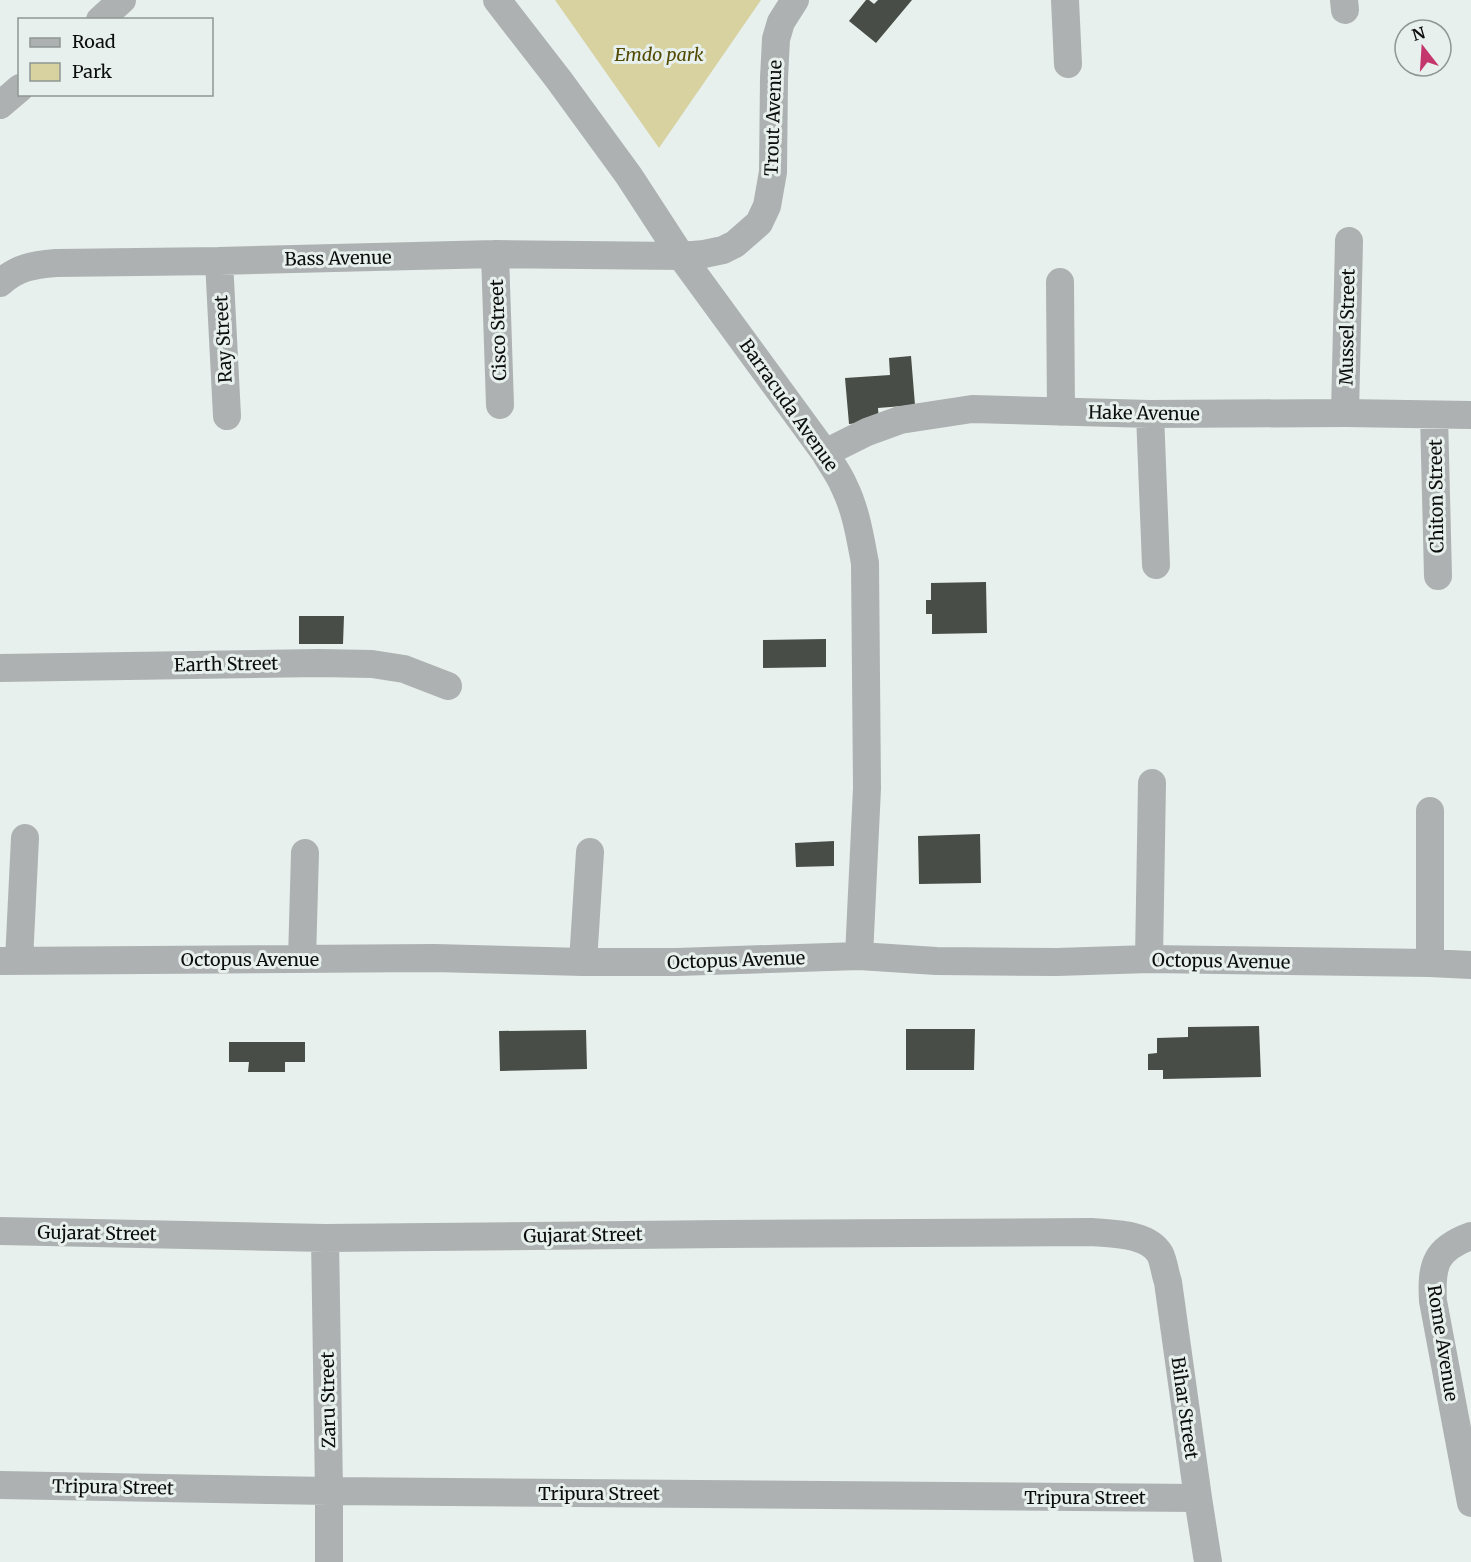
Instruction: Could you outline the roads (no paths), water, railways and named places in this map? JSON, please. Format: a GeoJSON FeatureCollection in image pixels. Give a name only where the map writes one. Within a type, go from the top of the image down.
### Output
{"type":"FeatureCollection","features":[{"type":"Feature","properties":{"kind":"street"},"geometry":{"type":"LineString","coordinates":[[102,18],[122,0]]}},
{"type":"Feature","properties":{"kind":"street","name":"Barracuda Avenue"},"geometry":{"type":"LineString","coordinates":[[497,0],[629,176],[681,256],[825,453],[844,484],[859,527],[865,563],[867,788],[859,956]]}},
{"type":"Feature","properties":{"kind":"street","name":"Trout Avenue"},"geometry":{"type":"LineString","coordinates":[[681,256],[723,250],[735,244],[759,223],[767,206],[773,172],[776,39],[781,22],[795,0]]}},
{"type":"Feature","properties":{"kind":"street"},"geometry":{"type":"LineString","coordinates":[[1065,0],[1068,64]]}},
{"type":"Feature","properties":{"kind":"street"},"geometry":{"type":"LineString","coordinates":[[0,105],[18,90]]}},
{"type":"Feature","properties":{"kind":"street","name":"Mussel Street"},"geometry":{"type":"LineString","coordinates":[[1345,413],[1349,241]]}},
{"type":"Feature","properties":{"kind":"street","name":"Bass Avenue"},"geometry":{"type":"LineString","coordinates":[[0,283],[10,274],[36,265],[56,263],[495,254],[681,256]]}},
{"type":"Feature","properties":{"kind":"street","name":"Cisco Street"},"geometry":{"type":"LineString","coordinates":[[495,254],[500,405]]}},
{"type":"Feature","properties":{"kind":"street","name":"Ray Street"},"geometry":{"type":"LineString","coordinates":[[219,261],[227,416]]}},
{"type":"Feature","properties":{"kind":"street"},"geometry":{"type":"LineString","coordinates":[[1060,282],[1061,412]]}},
{"type":"Feature","properties":{"kind":"street","name":"Hake Avenue"},"geometry":{"type":"LineString","coordinates":[[825,453],[867,432],[900,420],[972,409],[1150,414],[1471,415]]}},
{"type":"Feature","properties":{"kind":"street"},"geometry":{"type":"LineString","coordinates":[[1150,414],[1156,565]]}},
{"type":"Feature","properties":{"kind":"street","name":"Chiton Street"},"geometry":{"type":"LineString","coordinates":[[1434,415],[1438,576]]}},
{"type":"Feature","properties":{"kind":"street","name":"Earth Street"},"geometry":{"type":"LineString","coordinates":[[0,668],[372,664],[404,669],[448,686]]}},
{"type":"Feature","properties":{"kind":"street"},"geometry":{"type":"LineString","coordinates":[[1149,959],[1152,783]]}},
{"type":"Feature","properties":{"kind":"street"},"geometry":{"type":"LineString","coordinates":[[1430,811],[1430,963]]}},
{"type":"Feature","properties":{"kind":"street"},"geometry":{"type":"LineString","coordinates":[[10,961],[25,838]]}},
{"type":"Feature","properties":{"kind":"street"},"geometry":{"type":"LineString","coordinates":[[583,962],[590,852]]}},
{"type":"Feature","properties":{"kind":"street"},"geometry":{"type":"LineString","coordinates":[[303,959],[305,853]]}},
{"type":"Feature","properties":{"kind":"street","name":"Octopus Avenue"},"geometry":{"type":"LineString","coordinates":[[10,961],[434,958],[677,962],[859,956],[959,962],[1149,959],[1471,965]]}},
{"type":"Feature","properties":{"kind":"street","name":"Gujarat Street"},"geometry":{"type":"LineString","coordinates":[[0,1232],[325,1238],[1092,1232],[1140,1238],[1160,1254]]}},
{"type":"Feature","properties":{"kind":"street","name":"Rome Avenue"},"geometry":{"type":"LineString","coordinates":[[1470,1496],[1433,1301],[1431,1279],[1434,1263],[1443,1252],[1456,1242],[1471,1236]]}},
{"type":"Feature","properties":{"kind":"street","name":"Zaru Street"},"geometry":{"type":"LineString","coordinates":[[325,1238],[329,1562]]}},
{"type":"Feature","properties":{"kind":"street","name":"Bihar Street"},"geometry":{"type":"LineString","coordinates":[[1160,1254],[1168,1282],[1208,1562]]}},
{"type":"Feature","properties":{"kind":"street","name":"Tripura Street"},"geometry":{"type":"LineString","coordinates":[[0,1485],[329,1491],[1198,1498]]}},
{"type":"Feature","properties":{"kind":"park label","name":"Emdo park"},"geometry":{"type":"Point","coordinates":[659,54]}}]}
